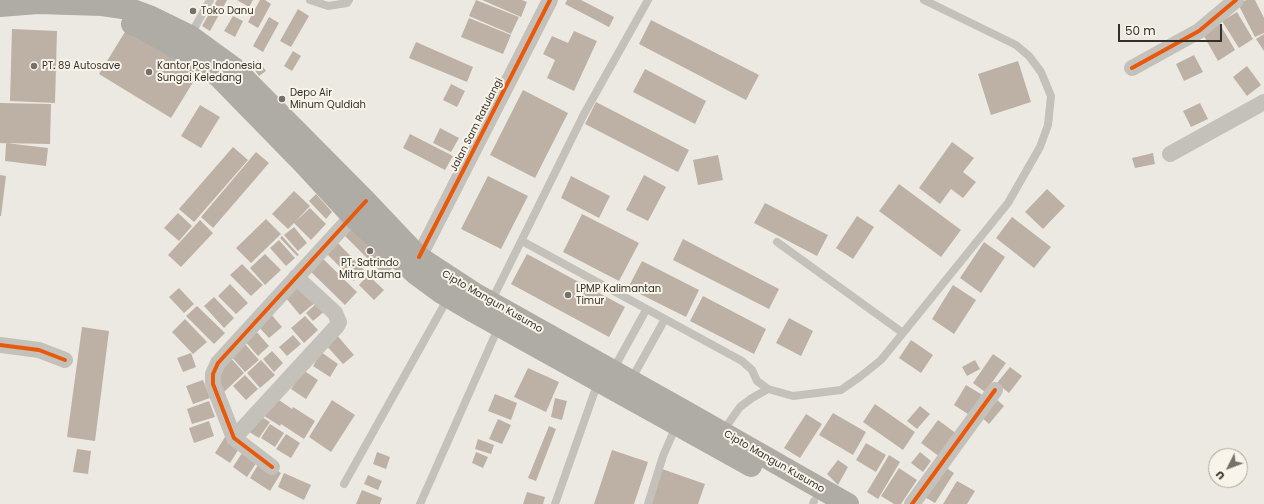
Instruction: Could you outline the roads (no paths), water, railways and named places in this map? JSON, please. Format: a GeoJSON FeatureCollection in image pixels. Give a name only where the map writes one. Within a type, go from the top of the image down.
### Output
{"type":"FeatureCollection","features":[{"type":"Feature","properties":{"kind":"highway","name":"Cipto Mangun Kusumo"},"geometry":{"type":"LineString","coordinates":[[0,6],[25,2],[130,9],[149,16],[190,36],[234,68],[417,275],[448,297],[499,325],[614,377],[722,432],[815,503]]}},
{"type":"Feature","properties":{"kind":"highway","name":"Cipto Mangun Kusumo"},"geometry":{"type":"LineString","coordinates":[[0,20],[37,17],[100,18],[128,23],[143,29],[196,59],[220,78],[298,158],[419,257],[474,293],[614,377],[677,424],[848,504]]}},
{"type":"Feature","properties":{"kind":"street","name":"Jalan Sam Ratulangi"},"geometry":{"type":"LineString","coordinates":[[419,257],[550,0]]}},
{"type":"Feature","properties":{"kind":"street"},"geometry":{"type":"LineString","coordinates":[[1132,68],[1189,38],[1236,0]]}},
{"type":"Feature","properties":{"kind":"street"},"geometry":{"type":"LineString","coordinates":[[1170,154],[1264,102]]}},
{"type":"Feature","properties":{"kind":"street"},"geometry":{"type":"LineString","coordinates":[[272,467],[234,438],[213,384],[213,374],[218,363],[359,208]]}},
{"type":"Feature","properties":{"kind":"street"},"geometry":{"type":"LineString","coordinates":[[234,438],[337,326],[339,322],[335,313],[296,277]]}},
{"type":"Feature","properties":{"kind":"street"},"geometry":{"type":"LineString","coordinates":[[0,345],[39,350],[66,360]]}},
{"type":"Feature","properties":{"kind":"street"},"geometry":{"type":"LineString","coordinates":[[912,504],[995,390]]}},
{"type":"Feature","properties":{"kind":"lane"},"geometry":{"type":"LineString","coordinates":[[190,36],[210,0]]}},
{"type":"Feature","properties":{"kind":"lane"},"geometry":{"type":"LineString","coordinates":[[310,0],[328,6],[347,2],[349,0]]}},
{"type":"Feature","properties":{"kind":"lane"},"geometry":{"type":"LineString","coordinates":[[491,302],[584,114],[648,0]]}},
{"type":"Feature","properties":{"kind":"lane"},"geometry":{"type":"LineString","coordinates":[[522,241],[742,361],[752,370],[757,381],[768,389],[793,396],[840,390],[861,376],[880,360],[904,334],[1008,203],[1040,147],[1048,125],[1051,96],[1041,72],[1029,56],[1016,45],[924,0]]}},
{"type":"Feature","properties":{"kind":"lane"},"geometry":{"type":"LineString","coordinates":[[777,242],[904,334]]}},
{"type":"Feature","properties":{"kind":"lane"},"geometry":{"type":"LineString","coordinates":[[344,484],[448,297]]}},
{"type":"Feature","properties":{"kind":"lane"},"geometry":{"type":"LineString","coordinates":[[555,504],[646,310]]}},
{"type":"Feature","properties":{"kind":"lane"},"geometry":{"type":"LineString","coordinates":[[614,377],[665,319]]}},
{"type":"Feature","properties":{"kind":"lane"},"geometry":{"type":"LineString","coordinates":[[420,504],[499,325]]}},
{"type":"Feature","properties":{"kind":"lane"},"geometry":{"type":"LineString","coordinates":[[722,432],[740,407],[768,389]]}},
{"type":"Feature","properties":{"kind":"lane"},"geometry":{"type":"LineString","coordinates":[[648,504],[663,456],[677,424]]}},
{"type":"Feature","properties":{"kind":"place","name":"Toko Danu"},"geometry":{"type":"Point","coordinates":[193,11]}},
{"type":"Feature","properties":{"kind":"place","name":"PT. 89 Autosave"},"geometry":{"type":"Point","coordinates":[34,66]}},
{"type":"Feature","properties":{"kind":"place","name":"Kantor Pos Indonesia Sungai Keledang"},"geometry":{"type":"Point","coordinates":[149,72]}},
{"type":"Feature","properties":{"kind":"place","name":"Depo Air Minum Quldiah"},"geometry":{"type":"Point","coordinates":[282,99]}},
{"type":"Feature","properties":{"kind":"place","name":"PT. Satrindo Mitra Utama"},"geometry":{"type":"Point","coordinates":[370,251]}},
{"type":"Feature","properties":{"kind":"place","name":"LPMP Kalimantan Timur"},"geometry":{"type":"Point","coordinates":[568,295]}}]}
